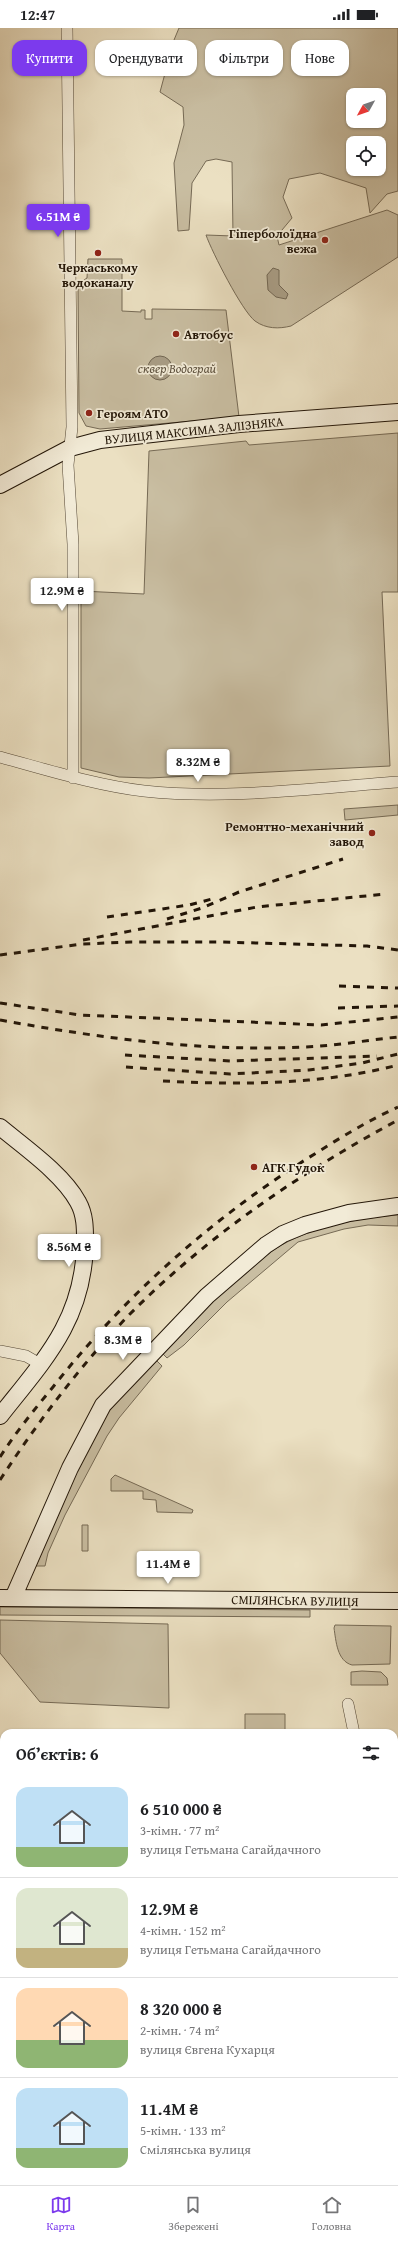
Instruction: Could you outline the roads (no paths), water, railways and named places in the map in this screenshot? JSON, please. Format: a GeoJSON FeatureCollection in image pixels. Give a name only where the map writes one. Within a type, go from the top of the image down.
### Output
{"type":"FeatureCollection","features":[{"type":"Feature","properties":{"kind":"street"},"geometry":{"type":"LineString","coordinates":[[67,28],[72,427],[68,465],[73,544],[73,778]]}},
{"type":"Feature","properties":{"kind":"street","name":"ВУЛИЦЯ МАКСИМА ЗАЛІЗНЯКА"},"geometry":{"type":"LineString","coordinates":[[0,485],[70,448],[100,440],[155,433],[398,412]]}},
{"type":"Feature","properties":{"kind":"street"},"geometry":{"type":"LineString","coordinates":[[0,757],[73,778],[138,790],[193,794],[398,782]]}},
{"type":"Feature","properties":{"kind":"street"},"geometry":{"type":"LineString","coordinates":[[0,1126],[62,1182],[78,1201],[84,1215],[84,1258],[78,1294],[67,1325],[40,1364],[0,1416]]}},
{"type":"Feature","properties":{"kind":"street"},"geometry":{"type":"LineString","coordinates":[[7,1598],[70,1468],[103,1405],[202,1301],[266,1245],[283,1234],[305,1225],[349,1213],[398,1206]]}},
{"type":"Feature","properties":{"kind":"street"},"geometry":{"type":"LineString","coordinates":[[0,1351],[26,1356],[40,1364]]}},
{"type":"Feature","properties":{"kind":"street","name":"СМІЛЯНСЬКА ВУЛИЦЯ"},"geometry":{"type":"LineString","coordinates":[[7,1598],[398,1601]]}},
{"type":"Feature","properties":{"kind":"street"},"geometry":{"type":"LineString","coordinates":[[348,1704],[353,1729]]}},
{"type":"Feature","properties":{"kind":"railway"},"geometry":{"type":"LineString","coordinates":[[167,919],[202,908],[239,892],[343,859]]}},
{"type":"Feature","properties":{"kind":"railway"},"geometry":{"type":"LineString","coordinates":[[83,940],[257,907],[385,894]]}},
{"type":"Feature","properties":{"kind":"railway"},"geometry":{"type":"LineString","coordinates":[[107,917],[189,905],[212,899]]}},
{"type":"Feature","properties":{"kind":"railway"},"geometry":{"type":"LineString","coordinates":[[0,955],[82,944],[131,942],[220,942],[367,946],[398,950]]}},
{"type":"Feature","properties":{"kind":"railway"},"geometry":{"type":"LineString","coordinates":[[339,986],[398,988]]}},
{"type":"Feature","properties":{"kind":"railway"},"geometry":{"type":"LineString","coordinates":[[0,1003],[80,1015],[321,1025],[398,1017]]}},
{"type":"Feature","properties":{"kind":"railway"},"geometry":{"type":"LineString","coordinates":[[338,1008],[398,1006]]}},
{"type":"Feature","properties":{"kind":"railway"},"geometry":{"type":"LineString","coordinates":[[0,1020],[113,1038],[228,1047],[266,1048],[316,1046],[398,1037]]}},
{"type":"Feature","properties":{"kind":"railway"},"geometry":{"type":"LineString","coordinates":[[126,1067],[230,1074],[309,1070],[362,1063],[398,1054]]}},
{"type":"Feature","properties":{"kind":"railway"},"geometry":{"type":"LineString","coordinates":[[125,1055],[231,1061],[377,1056]]}},
{"type":"Feature","properties":{"kind":"railway"},"geometry":{"type":"LineString","coordinates":[[163,1081],[252,1083],[311,1080],[369,1072],[398,1065]]}},
{"type":"Feature","properties":{"kind":"railway"},"geometry":{"type":"LineString","coordinates":[[0,1457],[25,1421],[82,1352],[112,1319],[176,1256],[246,1200],[283,1174],[330,1144],[398,1107]]}},
{"type":"Feature","properties":{"kind":"railway"},"geometry":{"type":"LineString","coordinates":[[0,1480],[44,1416],[76,1375],[110,1335],[158,1287],[222,1233],[290,1184],[398,1120]]}},
{"type":"Feature","properties":{"kind":"place","name":"Гіперболоїдна вежа"},"geometry":{"type":"Point","coordinates":[325,240]}},
{"type":"Feature","properties":{"kind":"place","name":"Черкаському водоканалу"},"geometry":{"type":"Point","coordinates":[98,253]}},
{"type":"Feature","properties":{"kind":"place","name":"Автобус"},"geometry":{"type":"Point","coordinates":[176,334]}},
{"type":"Feature","properties":{"kind":"place","name":"Героям АТО"},"geometry":{"type":"Point","coordinates":[89,413]}},
{"type":"Feature","properties":{"kind":"place","name":"Ремонтно-механічний завод"},"geometry":{"type":"Point","coordinates":[372,833]}},
{"type":"Feature","properties":{"kind":"place","name":"АГК Гудок"},"geometry":{"type":"Point","coordinates":[254,1167]}},
{"type":"Feature","properties":{"kind":"park label","name":"сквер Водограй"},"geometry":{"type":"Point","coordinates":[177,368]}}]}
